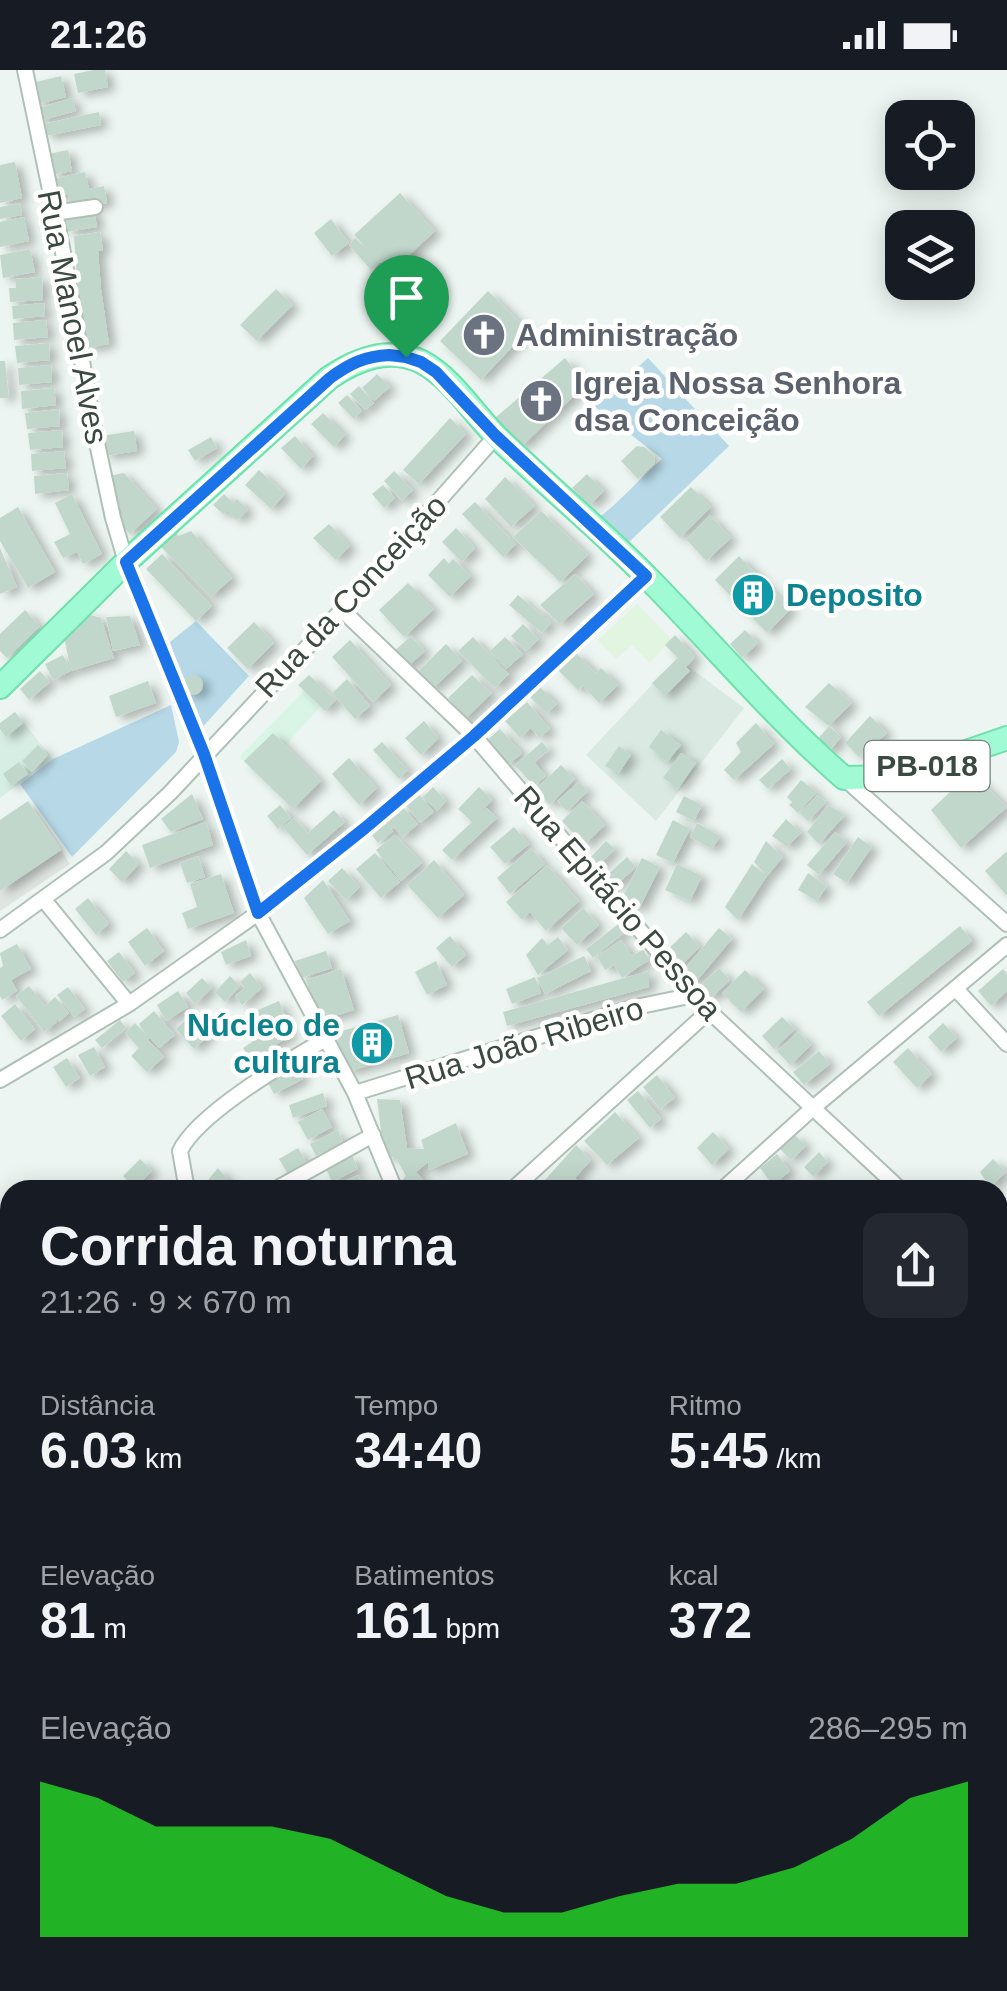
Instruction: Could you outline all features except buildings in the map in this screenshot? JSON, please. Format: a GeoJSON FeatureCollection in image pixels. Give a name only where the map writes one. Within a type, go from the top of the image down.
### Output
{"type":"FeatureCollection","features":[{"type":"Feature","properties":{"kind":"main road","name":"PB-018"},"geometry":{"type":"LineString","coordinates":[[4,674],[330,378],[347,366],[377,356],[406,357],[436,372],[496,436],[646,576],[805,744],[844,778],[894,777],[1007,738]]}},
{"type":"Feature","properties":{"kind":"street","name":"Rua Manoel Alves"},"geometry":{"type":"LineString","coordinates":[[25,70],[94,429],[126,562],[204,754],[258,913],[355,1094],[391,1180]]}},
{"type":"Feature","properties":{"kind":"street"},"geometry":{"type":"LineString","coordinates":[[54,213],[96,207]]}},
{"type":"Feature","properties":{"kind":"street","name":"Rua da Conceição"},"geometry":{"type":"LineString","coordinates":[[0,930],[106,853],[136,826],[342,610],[496,436]]}},
{"type":"Feature","properties":{"kind":"street"},"geometry":{"type":"LineString","coordinates":[[0,1080],[129,1004],[258,913],[474,736],[646,576]]}},
{"type":"Feature","properties":{"kind":"street","name":"Rua Epitácio Pessoa"},"geometry":{"type":"LineString","coordinates":[[342,610],[474,736],[709,1011],[890,1180]]}},
{"type":"Feature","properties":{"kind":"street"},"geometry":{"type":"LineString","coordinates":[[844,778],[1007,924]]}},
{"type":"Feature","properties":{"kind":"street"},"geometry":{"type":"LineString","coordinates":[[44,900],[129,1004]]}},
{"type":"Feature","properties":{"kind":"street"},"geometry":{"type":"LineString","coordinates":[[733,1180],[1007,946]]}},
{"type":"Feature","properties":{"kind":"street"},"geometry":{"type":"LineString","coordinates":[[956,989],[1007,1044]]}},
{"type":"Feature","properties":{"kind":"street","name":"Rua João Ribeiro"},"geometry":{"type":"LineString","coordinates":[[355,1094],[631,1008],[694,995]]}},
{"type":"Feature","properties":{"kind":"street"},"geometry":{"type":"LineString","coordinates":[[523,1180],[709,1011]]}},
{"type":"Feature","properties":{"kind":"street"},"geometry":{"type":"LineString","coordinates":[[185,1180],[180,1150],[199,1126],[282,1065],[327,1038]]}},
{"type":"Feature","properties":{"kind":"street"},"geometry":{"type":"LineString","coordinates":[[292,1180],[373,1135]]}},
{"type":"Feature","properties":{"kind":"shaded area"},"geometry":{"type":"Polygon","coordinates":[[[648,358],[729,446],[624,547],[597,519],[662,459],[594,406],[648,358]]]}},
{"type":"Feature","properties":{"kind":"shaded area"},"geometry":{"type":"Polygon","coordinates":[[[637,604],[671,639],[650,663],[632,645],[616,659],[598,640],[637,604]]]}},
{"type":"Feature","properties":{"kind":"shaded area"},"geometry":{"type":"Polygon","coordinates":[[[196,621],[249,676],[198,732],[170,642],[196,621]]]}},
{"type":"Feature","properties":{"kind":"shaded area"},"geometry":{"type":"Polygon","coordinates":[[[677,658],[744,708],[656,821],[586,755],[677,658]]]}},
{"type":"Feature","properties":{"kind":"shaded area"},"geometry":{"type":"Polygon","coordinates":[[[304,691],[320,707],[284,747],[306,770],[281,798],[239,757],[304,691]]]}},
{"type":"Feature","properties":{"kind":"shaded area"},"geometry":{"type":"Polygon","coordinates":[[[171,705],[179,742],[176,752],[72,857],[20,784],[53,759],[171,705]]]}},
{"type":"Feature","properties":{"kind":"shaded area"},"geometry":{"type":"Polygon","coordinates":[[[15,712],[53,759],[0,798],[0,725],[15,712]]]}},
{"type":"Feature","properties":{"kind":"shaded area"},"geometry":{"type":"Polygon","coordinates":[[[61,850],[70,864],[0,911],[0,891],[61,850]]]}},
{"type":"Feature","properties":{"kind":"place","name":"Administração"},"geometry":{"type":"Point","coordinates":[484,335]}},
{"type":"Feature","properties":{"kind":"place","name":"Igreja Nossa Senhora dsa Conceição"},"geometry":{"type":"Point","coordinates":[541,401]}},
{"type":"Feature","properties":{"kind":"place","name":"Deposito"},"geometry":{"type":"Point","coordinates":[753,595]}},
{"type":"Feature","properties":{"kind":"place","name":"Núcleo de cultura"},"geometry":{"type":"Point","coordinates":[372,1043]}},
{"type":"Feature","properties":{"kind":"route"},"geometry":{"type":"LineString","coordinates":[[406,357],[436,372],[496,436],[646,576],[474,736],[258,913],[204,754],[126,562],[330,378],[362,359],[406,357]]}}]}
